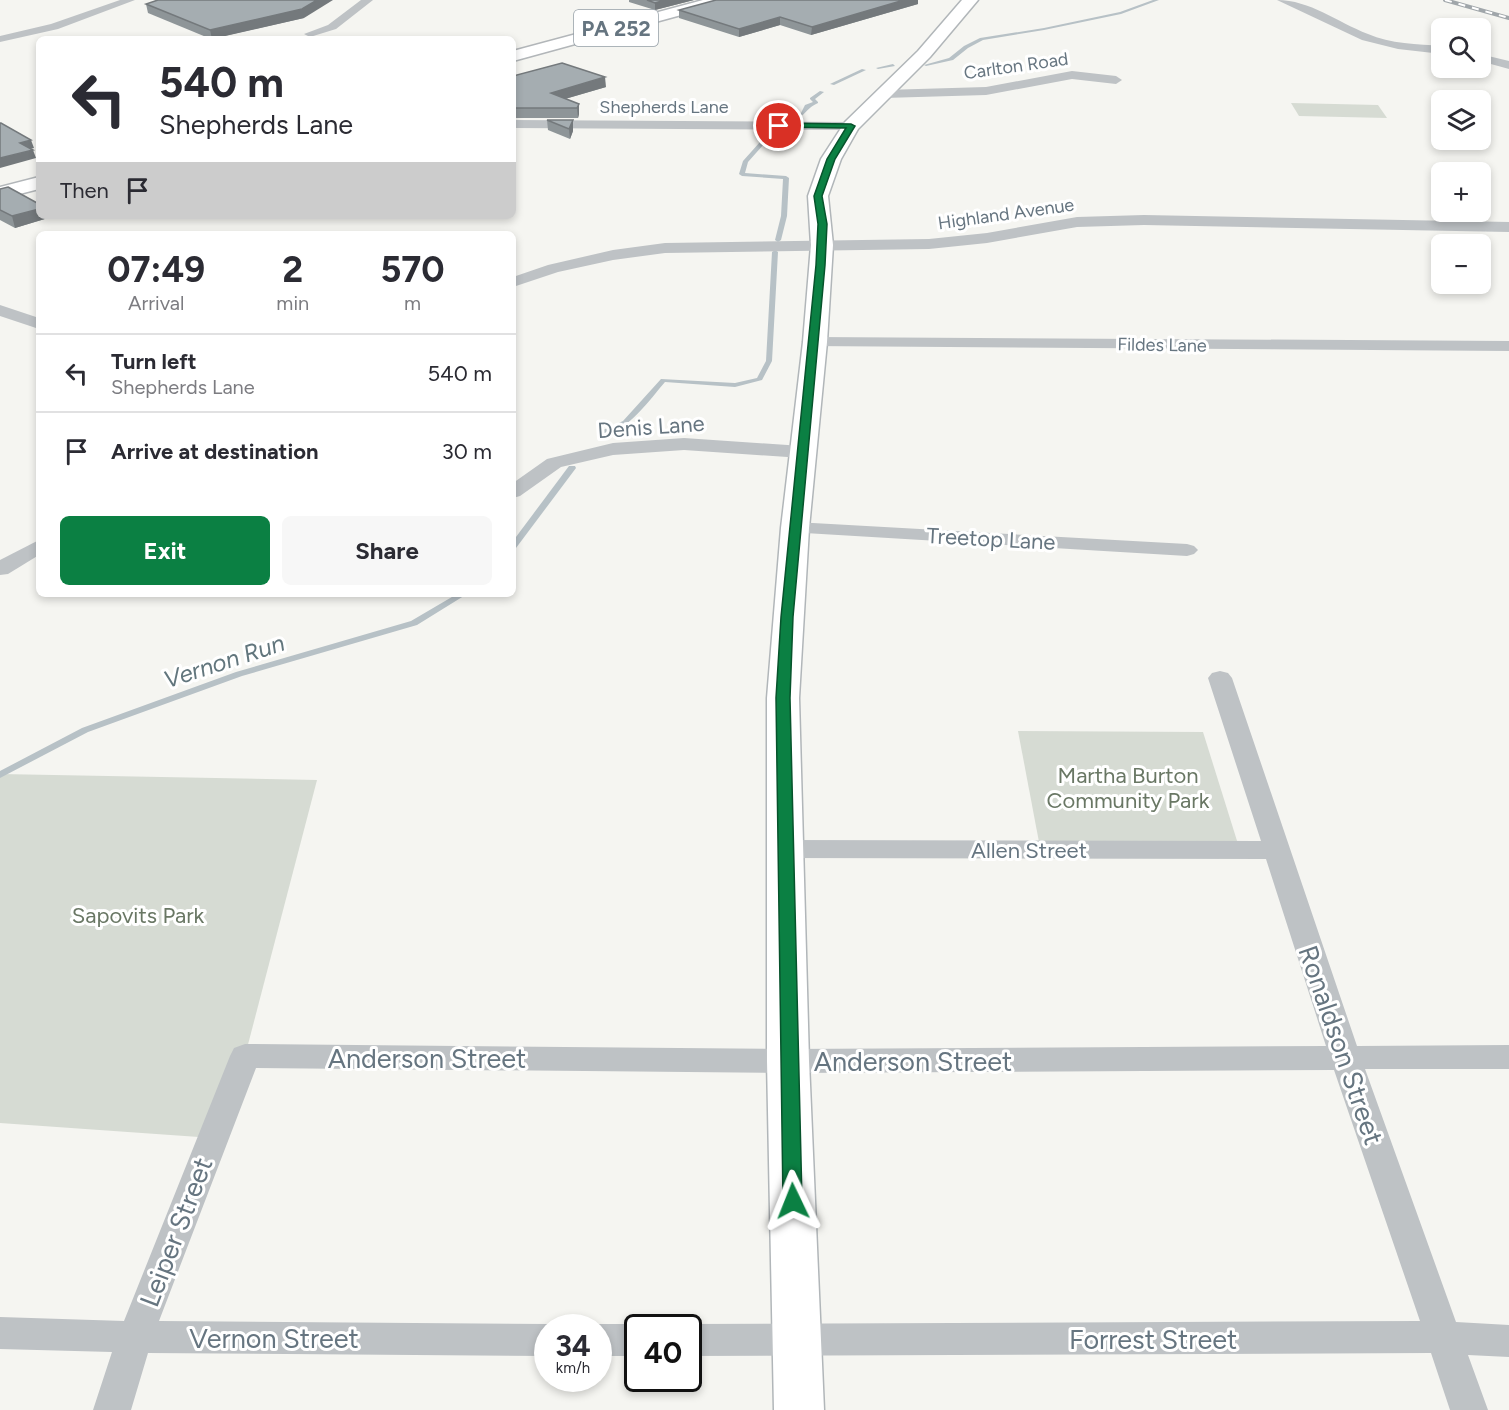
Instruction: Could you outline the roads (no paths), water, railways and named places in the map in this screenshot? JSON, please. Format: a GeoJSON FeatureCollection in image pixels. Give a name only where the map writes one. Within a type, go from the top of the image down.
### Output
{"type":"FeatureCollection","features":[{"type":"Feature","properties":{"kind":"street"},"geometry":{"type":"LineString","coordinates":[[0,39],[54,27],[130,0]]}},
{"type":"Feature","properties":{"kind":"street"},"geometry":{"type":"LineString","coordinates":[[310,34],[332,27],[368,0]]}},
{"type":"Feature","properties":{"kind":"street","name":"PA 252"},"geometry":{"type":"LineString","coordinates":[[516,55],[720,0]]}},
{"type":"Feature","properties":{"kind":"street"},"geometry":{"type":"LineString","coordinates":[[799,1410],[788,1061],[783,698],[795,528],[822,245],[818,196],[831,159],[851,126],[924,54],[970,0]]}},
{"type":"Feature","properties":{"kind":"street"},"geometry":{"type":"LineString","coordinates":[[1282,0],[1301,6],[1366,38],[1431,49]]}},
{"type":"Feature","properties":{"kind":"street"},"geometry":{"type":"LineString","coordinates":[[1491,60],[1509,65]]}},
{"type":"Feature","properties":{"kind":"street","name":"Carlton Road"},"geometry":{"type":"LineString","coordinates":[[884,94],[986,91],[1072,75],[1116,80]]}},
{"type":"Feature","properties":{"kind":"street","name":"Shepherds Lane"},"geometry":{"type":"LineString","coordinates":[[516,124],[851,126]]}},
{"type":"Feature","properties":{"kind":"street"},"geometry":{"type":"LineString","coordinates":[[0,193],[36,184]]}},
{"type":"Feature","properties":{"kind":"street","name":"Highland Avenue"},"geometry":{"type":"LineString","coordinates":[[516,281],[554,268],[654,249],[929,244],[987,238],[1077,222],[1509,227]]}},
{"type":"Feature","properties":{"kind":"street"},"geometry":{"type":"LineString","coordinates":[[0,310],[36,323]]}},
{"type":"Feature","properties":{"kind":"street","name":"Fildes Lane"},"geometry":{"type":"LineString","coordinates":[[814,342],[1445,348],[1509,346]]}},
{"type":"Feature","properties":{"kind":"street","name":"Denis Lane"},"geometry":{"type":"LineString","coordinates":[[516,490],[554,463],[613,449],[684,444],[802,452]]}},
{"type":"Feature","properties":{"kind":"street","name":"Treetop Lane"},"geometry":{"type":"LineString","coordinates":[[795,528],[1187,550]]}},
{"type":"Feature","properties":{"kind":"street"},"geometry":{"type":"LineString","coordinates":[[0,569],[36,548]]}},
{"type":"Feature","properties":{"kind":"street","name":"Ronaldson Street"},"geometry":{"type":"LineString","coordinates":[[1220,678],[1346,1060],[1469,1410]]}},
{"type":"Feature","properties":{"kind":"street","name":"Allen Street"},"geometry":{"type":"LineString","coordinates":[[784,849],[1275,850]]}},
{"type":"Feature","properties":{"kind":"street","name":"Anderson Street"},"geometry":{"type":"LineString","coordinates":[[245,1056],[788,1061],[1346,1060],[1509,1057]]}},
{"type":"Feature","properties":{"kind":"street","name":"Leiper Street"},"geometry":{"type":"LineString","coordinates":[[112,1410],[135,1337],[245,1056]]}},
{"type":"Feature","properties":{"kind":"street","name":"Vernon Street"},"geometry":{"type":"LineString","coordinates":[[0,1333],[135,1337],[534,1340]]}},
{"type":"Feature","properties":{"kind":"street","name":"Forrest Street"},"geometry":{"type":"LineString","coordinates":[[798,1341],[1442,1337],[1509,1341]]}},
{"type":"Feature","properties":{"kind":"street"},"geometry":{"type":"LineString","coordinates":[[702,1341],[798,1341]]}},
{"type":"Feature","properties":{"kind":"waterway","name":"Vernon Run"},"geometry":{"type":"LineString","coordinates":[[926,65],[951,59],[966,47],[982,39],[1121,13],[1157,0]]}},
{"type":"Feature","properties":{"kind":"waterway","name":"Vernon Run"},"geometry":{"type":"LineString","coordinates":[[878,68],[893,65]]}},
{"type":"Feature","properties":{"kind":"waterway","name":"Vernon Run"},"geometry":{"type":"LineString","coordinates":[[832,84],[864,70]]}},
{"type":"Feature","properties":{"kind":"waterway","name":"Vernon Run"},"geometry":{"type":"LineString","coordinates":[[788,122],[803,114],[807,106],[816,102],[812,99],[822,92]]}},
{"type":"Feature","properties":{"kind":"waterway","name":"Vernon Run"},"geometry":{"type":"LineString","coordinates":[[778,240],[784,216],[786,178],[742,174],[745,162],[771,133],[786,130]]}},
{"type":"Feature","properties":{"kind":"waterway","name":"Vernon Run"},"geometry":{"type":"LineString","coordinates":[[606,432],[625,422],[663,380],[735,385],[760,379],[769,361],[775,252]]}},
{"type":"Feature","properties":{"kind":"waterway","name":"Vernon Run"},"geometry":{"type":"LineString","coordinates":[[516,542],[572,468]]}},
{"type":"Feature","properties":{"kind":"waterway","name":"Vernon Run"},"geometry":{"type":"LineString","coordinates":[[0,775],[85,730],[239,674],[414,623],[458,597]]}},
{"type":"Feature","properties":{"kind":"railway"},"geometry":{"type":"LineString","coordinates":[[1445,0],[1509,18]]}},
{"type":"Feature","properties":{"kind":"park label","name":"Martha Burton Community Park"},"geometry":{"type":"Point","coordinates":[1128,788]}},
{"type":"Feature","properties":{"kind":"park label","name":"Sapovits Park"},"geometry":{"type":"Point","coordinates":[138,915]}}]}
